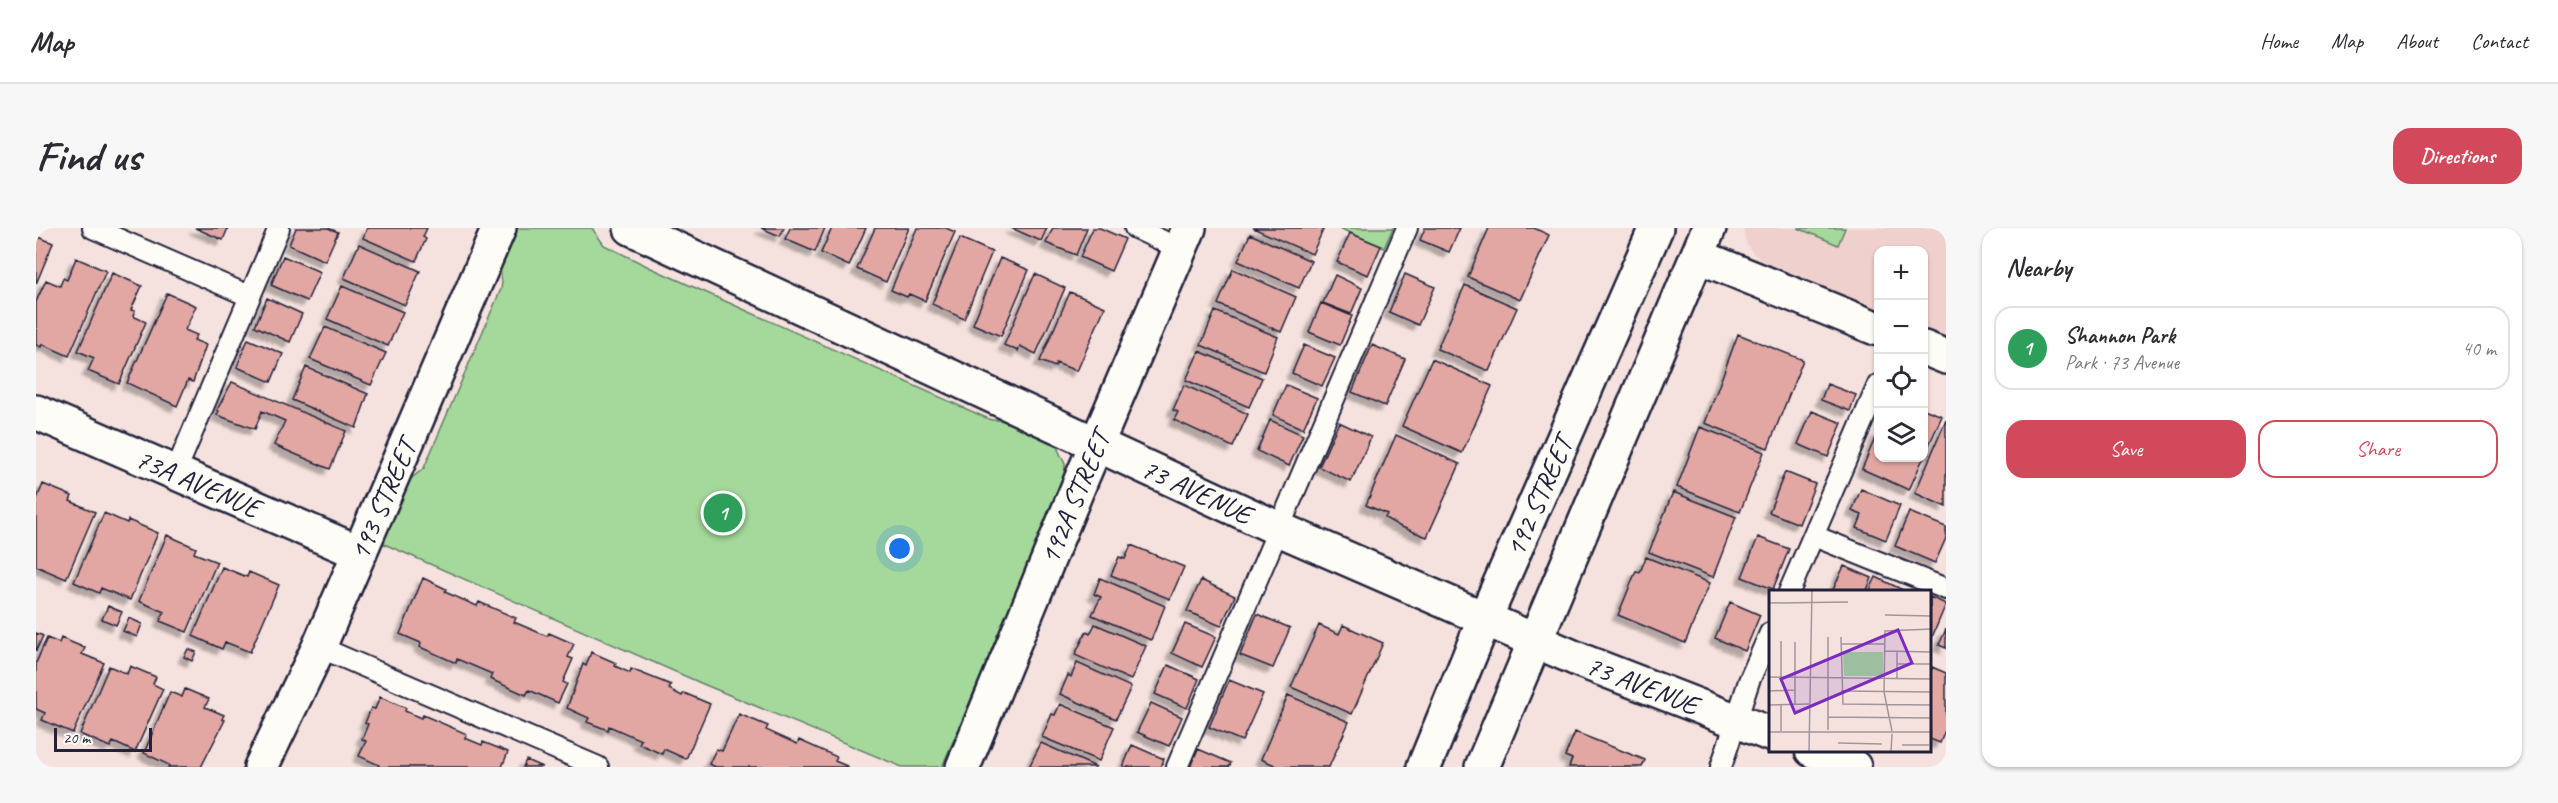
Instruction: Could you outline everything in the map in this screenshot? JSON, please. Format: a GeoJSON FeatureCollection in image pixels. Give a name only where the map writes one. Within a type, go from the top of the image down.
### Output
{"type":"FeatureCollection","features":[{"type":"Feature","properties":{"kind":"street","name":"193 STREET"},"geometry":{"type":"LineString","coordinates":[[261,767],[319,646],[499,228]]}},
{"type":"Feature","properties":{"kind":"street","name":"73 AVENUE"},"geometry":{"type":"LineString","coordinates":[[631,228],[1097,442],[1279,529],[1537,641],[1769,734]]}},
{"type":"Feature","properties":{"kind":"street","name":"192 STREET"},"geometry":{"type":"LineString","coordinates":[[1424,767],[1485,618],[1656,228]]}},
{"type":"Feature","properties":{"kind":"street","name":"192A STREET"},"geometry":{"type":"LineString","coordinates":[[963,767],[1097,442],[1185,238]]}},
{"type":"Feature","properties":{"kind":"street","name":"192 STREET"},"geometry":{"type":"LineString","coordinates":[[1482,767],[1537,641],[1703,242]]}},
{"type":"Feature","properties":{"kind":"street"},"geometry":{"type":"LineString","coordinates":[[1703,242],[1874,327]]}},
{"type":"Feature","properties":{"kind":"street"},"geometry":{"type":"LineString","coordinates":[[1928,350],[1946,357]]}},
{"type":"Feature","properties":{"kind":"street","name":"73A AVENUE"},"geometry":{"type":"LineString","coordinates":[[36,412],[360,553]]}},
{"type":"Feature","properties":{"kind":"street"},"geometry":{"type":"LineString","coordinates":[[1817,752],[1854,767]]}},
{"type":"Feature","properties":{"kind":"lane"},"geometry":{"type":"LineString","coordinates":[[93,228],[249,296]]}},
{"type":"Feature","properties":{"kind":"lane"},"geometry":{"type":"LineString","coordinates":[[175,472],[279,228]]}},
{"type":"Feature","properties":{"kind":"lane"},"geometry":{"type":"LineString","coordinates":[[1135,228],[1185,238]]}},
{"type":"Feature","properties":{"kind":"lane"},"geometry":{"type":"LineString","coordinates":[[1177,767],[1407,228]]}},
{"type":"Feature","properties":{"kind":"lane"},"geometry":{"type":"LineString","coordinates":[[1789,590],[1874,394]]}},
{"type":"Feature","properties":{"kind":"lane"},"geometry":{"type":"LineString","coordinates":[[1814,536],[1946,589]]}},
{"type":"Feature","properties":{"kind":"lane"},"geometry":{"type":"LineString","coordinates":[[1721,767],[1749,681],[1769,635]]}},
{"type":"Feature","properties":{"kind":"lane"},"geometry":{"type":"LineString","coordinates":[[319,646],[598,767]]}},
{"type":"Feature","properties":{"kind":"shaded area"},"geometry":{"type":"Polygon","coordinates":[[[1743,228],[1946,228],[1946,337],[1928,330],[1928,246],[1874,246],[1874,307],[1761,260],[1746,243],[1743,228]]]}},
{"type":"Feature","properties":{"kind":"green space"},"geometry":{"type":"Polygon","coordinates":[[[516,228],[592,228],[604,245],[651,268],[991,420],[1012,420],[1054,441],[1065,464],[1064,482],[942,767],[902,767],[703,684],[382,543],[407,482],[424,468],[501,289],[500,267],[516,228]]]}},
{"type":"Feature","properties":{"kind":"green space"},"geometry":{"type":"Polygon","coordinates":[[[1339,228],[1393,228],[1384,248],[1339,228]]]}},
{"type":"Feature","properties":{"kind":"green space"},"geometry":{"type":"Polygon","coordinates":[[[1798,228],[1845,228],[1838,245],[1798,228]]]}},
{"type":"Feature","properties":{"kind":"building"},"geometry":{"type":"Polygon","coordinates":[[[195,228],[228,228],[223,240],[195,228]]]}},
{"type":"Feature","properties":{"kind":"building"},"geometry":{"type":"Polygon","coordinates":[[[296,228],[328,228],[338,232],[325,261],[289,245],[296,228]]]}},
{"type":"Feature","properties":{"kind":"building"},"geometry":{"type":"Polygon","coordinates":[[[367,228],[427,228],[423,237],[426,239],[416,261],[363,238],[367,228]]]}},
{"type":"Feature","properties":{"kind":"building"},"geometry":{"type":"Polygon","coordinates":[[[761,228],[784,228],[780,236],[761,228]]]}},
{"type":"Feature","properties":{"kind":"building"},"geometry":{"type":"Polygon","coordinates":[[[790,228],[825,228],[815,252],[785,239],[790,228]]]}},
{"type":"Feature","properties":{"kind":"building"},"geometry":{"type":"Polygon","coordinates":[[[832,228],[866,228],[849,266],[821,253],[832,228]]]}},
{"type":"Feature","properties":{"kind":"building"},"geometry":{"type":"Polygon","coordinates":[[[875,228],[909,228],[886,282],[857,269],[875,228]]]}},
{"type":"Feature","properties":{"kind":"building"},"geometry":{"type":"Polygon","coordinates":[[[917,228],[946,228],[955,232],[925,301],[891,290],[917,228]]]}},
{"type":"Feature","properties":{"kind":"building"},"geometry":{"type":"Polygon","coordinates":[[[1011,228],[1047,228],[1041,241],[1011,228]]]}},
{"type":"Feature","properties":{"kind":"building"},"geometry":{"type":"Polygon","coordinates":[[[1053,228],[1087,228],[1076,255],[1046,243],[1053,228]]]}},
{"type":"Feature","properties":{"kind":"building"},"geometry":{"type":"Polygon","coordinates":[[[1093,228],[1100,228],[1125,239],[1111,271],[1080,257],[1093,228]]]}},
{"type":"Feature","properties":{"kind":"building"},"geometry":{"type":"Polygon","coordinates":[[[1253,228],[1324,228],[1312,254],[1253,228]]]}},
{"type":"Feature","properties":{"kind":"building"},"geometry":{"type":"Polygon","coordinates":[[[1425,228],[1460,228],[1449,252],[1420,240],[1425,228]]]}},
{"type":"Feature","properties":{"kind":"building"},"geometry":{"type":"Polygon","coordinates":[[[1489,228],[1534,228],[1549,235],[1520,300],[1468,277],[1489,228]]]}},
{"type":"Feature","properties":{"kind":"building"},"geometry":{"type":"Polygon","coordinates":[[[1350,233],[1381,246],[1368,275],[1337,262],[1350,233]]]}},
{"type":"Feature","properties":{"kind":"building"},"geometry":{"type":"Polygon","coordinates":[[[1250,234],[1311,261],[1299,288],[1238,261],[1250,234]]]}},
{"type":"Feature","properties":{"kind":"building"},"geometry":{"type":"Polygon","coordinates":[[[36,236],[53,243],[36,284],[36,236]]]}},
{"type":"Feature","properties":{"kind":"building"},"geometry":{"type":"Polygon","coordinates":[[[960,238],[992,252],[964,319],[932,304],[960,238]]]}},
{"type":"Feature","properties":{"kind":"building"},"geometry":{"type":"Polygon","coordinates":[[[359,244],[420,271],[405,305],[344,278],[359,244]]]}},
{"type":"Feature","properties":{"kind":"building"},"geometry":{"type":"Polygon","coordinates":[[[283,256],[320,272],[307,301],[271,285],[283,256]]]}},
{"type":"Feature","properties":{"kind":"building"},"geometry":{"type":"Polygon","coordinates":[[[76,258],[106,271],[69,356],[42,344],[41,347],[36,345],[36,302],[46,280],[60,286],[63,278],[67,280],[76,258]]]}},
{"type":"Feature","properties":{"kind":"building"},"geometry":{"type":"Polygon","coordinates":[[[1000,258],[1029,270],[1001,336],[973,324],[1000,258]]]}},
{"type":"Feature","properties":{"kind":"building"},"geometry":{"type":"Polygon","coordinates":[[[1233,269],[1296,297],[1281,332],[1218,304],[1233,269]]]}},
{"type":"Feature","properties":{"kind":"building"},"geometry":{"type":"Polygon","coordinates":[[[112,273],[142,286],[131,310],[135,311],[133,316],[146,322],[119,384],[88,371],[94,358],[78,351],[112,273]]]}},
{"type":"Feature","properties":{"kind":"building"},"geometry":{"type":"Polygon","coordinates":[[[1035,274],[1065,288],[1036,354],[1020,346],[1018,351],[1004,345],[1035,274]]]}},
{"type":"Feature","properties":{"kind":"building"},"geometry":{"type":"Polygon","coordinates":[[[1405,274],[1435,287],[1418,325],[1389,312],[1405,274]]]}},
{"type":"Feature","properties":{"kind":"building"},"geometry":{"type":"Polygon","coordinates":[[[1335,275],[1362,288],[1351,314],[1323,303],[1335,275]]]}},
{"type":"Feature","properties":{"kind":"building"},"geometry":{"type":"Polygon","coordinates":[[[1465,285],[1517,308],[1489,371],[1437,349],[1465,285]]]}},
{"type":"Feature","properties":{"kind":"building"},"geometry":{"type":"Polygon","coordinates":[[[342,286],[403,312],[388,346],[327,319],[342,286]]]}},
{"type":"Feature","properties":{"kind":"building"},"geometry":{"type":"Polygon","coordinates":[[[1070,292],[1105,307],[1077,371],[1056,363],[1055,367],[1040,361],[1070,292]]]}},
{"type":"Feature","properties":{"kind":"building"},"geometry":{"type":"Polygon","coordinates":[[[167,293],[196,306],[185,330],[197,335],[194,340],[206,345],[193,382],[188,380],[177,406],[127,383],[167,293]]]}},
{"type":"Feature","properties":{"kind":"building"},"geometry":{"type":"Polygon","coordinates":[[[267,298],[302,314],[290,342],[255,326],[267,298]]]}},
{"type":"Feature","properties":{"kind":"building"},"geometry":{"type":"Polygon","coordinates":[[[1321,303],[1352,316],[1340,345],[1309,332],[1321,303]]]}},
{"type":"Feature","properties":{"kind":"building"},"geometry":{"type":"Polygon","coordinates":[[[1215,311],[1278,337],[1264,372],[1201,345],[1215,311]]]}},
{"type":"Feature","properties":{"kind":"building"},"geometry":{"type":"Polygon","coordinates":[[[325,327],[386,353],[371,385],[310,359],[325,327]]]}},
{"type":"Feature","properties":{"kind":"building"},"geometry":{"type":"Polygon","coordinates":[[[1738,334],[1803,360],[1768,448],[1705,423],[1738,334]]]}},
{"type":"Feature","properties":{"kind":"building"},"geometry":{"type":"Polygon","coordinates":[[[248,339],[283,354],[271,382],[237,367],[248,339]]]}},
{"type":"Feature","properties":{"kind":"building"},"geometry":{"type":"Polygon","coordinates":[[[1304,345],[1335,358],[1322,386],[1292,373],[1304,345]]]}},
{"type":"Feature","properties":{"kind":"building"},"geometry":{"type":"Polygon","coordinates":[[[1372,345],[1405,359],[1385,406],[1352,392],[1372,345]]]}},
{"type":"Feature","properties":{"kind":"building"},"geometry":{"type":"Polygon","coordinates":[[[1199,351],[1262,378],[1249,407],[1186,380],[1199,351]]]}},
{"type":"Feature","properties":{"kind":"building"},"geometry":{"type":"Polygon","coordinates":[[[1432,359],[1492,386],[1462,453],[1402,426],[1432,359]]]}},
{"type":"Feature","properties":{"kind":"building"},"geometry":{"type":"Polygon","coordinates":[[[306,367],[368,394],[356,428],[292,400],[306,367]]]}},
{"type":"Feature","properties":{"kind":"building"},"geometry":{"type":"Polygon","coordinates":[[[232,382],[346,431],[330,469],[274,445],[285,421],[262,411],[255,429],[217,415],[219,411],[217,410],[232,382]]]}},
{"type":"Feature","properties":{"kind":"building"},"geometry":{"type":"Polygon","coordinates":[[[1827,384],[1856,395],[1850,411],[1821,400],[1827,384]]]}},
{"type":"Feature","properties":{"kind":"building"},"geometry":{"type":"Polygon","coordinates":[[[1184,385],[1248,414],[1233,447],[1174,420],[1178,412],[1173,410],[1184,385]]]}},
{"type":"Feature","properties":{"kind":"building"},"geometry":{"type":"Polygon","coordinates":[[[1286,385],[1317,398],[1303,429],[1273,415],[1286,385]]]}},
{"type":"Feature","properties":{"kind":"building"},"geometry":{"type":"Polygon","coordinates":[[[1812,411],[1842,423],[1828,457],[1798,444],[1812,411]]]}},
{"type":"Feature","properties":{"kind":"building"},"geometry":{"type":"Polygon","coordinates":[[[1928,411],[1942,416],[1928,447],[1928,411]]]}},
{"type":"Feature","properties":{"kind":"building"},"geometry":{"type":"Polygon","coordinates":[[[1270,420],[1303,435],[1289,466],[1257,451],[1270,420]]]}},
{"type":"Feature","properties":{"kind":"building"},"geometry":{"type":"Polygon","coordinates":[[[1946,420],[1946,507],[1915,493],[1946,420]]]}},
{"type":"Feature","properties":{"kind":"building"},"geometry":{"type":"Polygon","coordinates":[[[1339,422],[1371,437],[1351,482],[1319,467],[1339,422]]]}},
{"type":"Feature","properties":{"kind":"building"},"geometry":{"type":"Polygon","coordinates":[[[1700,427],[1764,452],[1740,512],[1677,487],[1700,427]]]}},
{"type":"Feature","properties":{"kind":"building"},"geometry":{"type":"Polygon","coordinates":[[[1396,435],[1460,464],[1427,537],[1399,526],[1385,518],[1387,514],[1366,505],[1396,435]]]}},
{"type":"Feature","properties":{"kind":"building"},"geometry":{"type":"Polygon","coordinates":[[[1874,440],[1874,462],[1921,462],[1909,490],[1862,469],[1874,440]]]}},
{"type":"Feature","properties":{"kind":"building"},"geometry":{"type":"Polygon","coordinates":[[[1785,472],[1815,484],[1799,524],[1769,512],[1785,472]]]}},
{"type":"Feature","properties":{"kind":"building"},"geometry":{"type":"Polygon","coordinates":[[[43,484],[72,496],[70,501],[95,512],[66,579],[36,566],[36,501],[43,484]]]}},
{"type":"Feature","properties":{"kind":"building"},"geometry":{"type":"Polygon","coordinates":[[[1861,489],[1900,506],[1886,540],[1857,528],[1862,515],[1852,511],[1861,489]]]}},
{"type":"Feature","properties":{"kind":"building"},"geometry":{"type":"Polygon","coordinates":[[[1673,492],[1736,517],[1713,577],[1649,552],[1673,492]]]}},
{"type":"Feature","properties":{"kind":"building"},"geometry":{"type":"Polygon","coordinates":[[[1909,512],[1946,527],[1946,538],[1935,563],[1895,546],[1909,512]]]}},
{"type":"Feature","properties":{"kind":"building"},"geometry":{"type":"Polygon","coordinates":[[[104,513],[158,533],[130,600],[101,588],[99,593],[74,582],[104,513]]]}},
{"type":"Feature","properties":{"kind":"building"},"geometry":{"type":"Polygon","coordinates":[[[167,535],[196,548],[194,553],[217,562],[187,632],[160,621],[164,612],[139,601],[167,535]]]}},
{"type":"Feature","properties":{"kind":"building"},"geometry":{"type":"Polygon","coordinates":[[[1758,537],[1789,549],[1773,589],[1742,577],[1758,537]]]}},
{"type":"Feature","properties":{"kind":"building"},"geometry":{"type":"Polygon","coordinates":[[[1131,545],[1184,567],[1170,599],[1111,575],[1119,557],[1125,559],[1131,545]]]}},
{"type":"Feature","properties":{"kind":"building"},"geometry":{"type":"Polygon","coordinates":[[[1646,557],[1710,583],[1685,643],[1618,615],[1636,571],[1640,572],[1646,557]]]}},
{"type":"Feature","properties":{"kind":"building"},"geometry":{"type":"Polygon","coordinates":[[[1844,566],[1872,578],[1867,590],[1833,590],[1844,566]]]}},
{"type":"Feature","properties":{"kind":"building"},"geometry":{"type":"Polygon","coordinates":[[[222,567],[247,577],[249,572],[279,585],[250,652],[225,642],[222,649],[193,636],[222,567]]]}},
{"type":"Feature","properties":{"kind":"building"},"geometry":{"type":"Polygon","coordinates":[[[1876,577],[1903,590],[1870,590],[1876,577]]]}},
{"type":"Feature","properties":{"kind":"building"},"geometry":{"type":"Polygon","coordinates":[[[423,578],[446,589],[445,592],[477,606],[479,602],[516,618],[514,622],[574,644],[568,657],[573,659],[563,682],[567,684],[558,703],[529,690],[526,695],[490,679],[492,674],[457,659],[456,663],[420,647],[421,643],[400,634],[423,578]]]}},
{"type":"Feature","properties":{"kind":"building"},"geometry":{"type":"Polygon","coordinates":[[[1100,578],[1165,606],[1151,640],[1092,615],[1101,597],[1094,594],[1100,578]]]}},
{"type":"Feature","properties":{"kind":"building"},"geometry":{"type":"Polygon","coordinates":[[[1201,580],[1235,596],[1221,626],[1187,611],[1201,580]]]}},
{"type":"Feature","properties":{"kind":"building"},"geometry":{"type":"Polygon","coordinates":[[[1931,597],[1946,604],[1931,640],[1931,597]]]}},
{"type":"Feature","properties":{"kind":"building"},"geometry":{"type":"Polygon","coordinates":[[[1730,602],[1760,615],[1745,651],[1715,638],[1730,602]]]}},
{"type":"Feature","properties":{"kind":"building"},"geometry":{"type":"Polygon","coordinates":[[[108,606],[122,612],[116,625],[102,619],[108,606]]]}},
{"type":"Feature","properties":{"kind":"building"},"geometry":{"type":"Polygon","coordinates":[[[1257,614],[1290,628],[1273,668],[1240,655],[1257,614]]]}},
{"type":"Feature","properties":{"kind":"building"},"geometry":{"type":"Polygon","coordinates":[[[129,618],[142,624],[137,637],[123,631],[129,618]]]}},
{"type":"Feature","properties":{"kind":"building"},"geometry":{"type":"Polygon","coordinates":[[[1095,624],[1146,646],[1131,680],[1075,655],[1086,632],[1090,634],[1095,624]]]}},
{"type":"Feature","properties":{"kind":"building"},"geometry":{"type":"Polygon","coordinates":[[[1185,624],[1216,637],[1202,667],[1172,653],[1185,624]]]}},
{"type":"Feature","properties":{"kind":"building"},"geometry":{"type":"Polygon","coordinates":[[[1319,625],[1339,634],[1343,625],[1383,643],[1352,714],[1291,687],[1319,625]]]}},
{"type":"Feature","properties":{"kind":"building"},"geometry":{"type":"Polygon","coordinates":[[[1946,629],[1946,648],[1939,645],[1946,629]]]}},
{"type":"Feature","properties":{"kind":"building"},"geometry":{"type":"Polygon","coordinates":[[[36,633],[43,636],[36,651],[36,633]]]}},
{"type":"Feature","properties":{"kind":"building"},"geometry":{"type":"Polygon","coordinates":[[[47,638],[59,643],[61,638],[85,648],[82,654],[104,663],[73,733],[42,720],[45,713],[36,709],[36,663],[47,638]]]}},
{"type":"Feature","properties":{"kind":"building"},"geometry":{"type":"Polygon","coordinates":[[[188,649],[196,652],[192,661],[184,657],[188,649]]]}},
{"type":"Feature","properties":{"kind":"building"},"geometry":{"type":"Polygon","coordinates":[[[591,652],[616,663],[615,666],[630,673],[631,669],[671,685],[669,689],[682,696],[684,693],[710,704],[686,759],[664,749],[662,754],[639,744],[641,740],[609,726],[608,730],[587,722],[589,718],[567,708],[583,664],[586,666],[591,652]]]}},
{"type":"Feature","properties":{"kind":"building"},"geometry":{"type":"Polygon","coordinates":[[[1077,663],[1131,687],[1116,719],[1060,694],[1068,675],[1071,677],[1077,663]]]}},
{"type":"Feature","properties":{"kind":"building"},"geometry":{"type":"Polygon","coordinates":[[[1168,665],[1199,679],[1187,708],[1155,694],[1168,665]]]}},
{"type":"Feature","properties":{"kind":"building"},"geometry":{"type":"Polygon","coordinates":[[[109,666],[127,674],[130,666],[156,677],[153,684],[163,689],[135,752],[113,742],[110,747],[80,734],[109,666]]]}},
{"type":"Feature","properties":{"kind":"building"},"geometry":{"type":"Polygon","coordinates":[[[1932,667],[1946,673],[1946,728],[1940,743],[1931,739],[1932,667]]]}},
{"type":"Feature","properties":{"kind":"building"},"geometry":{"type":"Polygon","coordinates":[[[1229,680],[1263,694],[1242,741],[1209,727],[1229,680]]]}},
{"type":"Feature","properties":{"kind":"building"},"geometry":{"type":"Polygon","coordinates":[[[185,689],[209,699],[205,707],[224,715],[222,719],[225,720],[201,767],[168,767],[169,765],[144,753],[170,692],[182,697],[185,689]]]}},
{"type":"Feature","properties":{"kind":"building"},"geometry":{"type":"Polygon","coordinates":[[[1288,695],[1349,722],[1329,767],[1279,767],[1261,759],[1288,695]]]}},
{"type":"Feature","properties":{"kind":"building"},"geometry":{"type":"Polygon","coordinates":[[[380,697],[406,708],[405,711],[421,718],[423,715],[467,734],[465,738],[508,752],[502,767],[378,767],[379,765],[359,756],[366,741],[362,739],[368,724],[365,723],[371,708],[375,709],[380,697]]]}},
{"type":"Feature","properties":{"kind":"building"},"geometry":{"type":"Polygon","coordinates":[[[1151,703],[1182,717],[1169,746],[1137,732],[1151,703]]]}},
{"type":"Feature","properties":{"kind":"building"},"geometry":{"type":"Polygon","coordinates":[[[1060,704],[1114,727],[1099,761],[1042,737],[1052,714],[1055,715],[1060,704]]]}},
{"type":"Feature","properties":{"kind":"building"},"geometry":{"type":"Polygon","coordinates":[[[739,714],[768,726],[766,730],[797,744],[799,740],[837,757],[835,761],[849,767],[716,767],[709,764],[716,749],[722,751],[739,714]]]}},
{"type":"Feature","properties":{"kind":"building"},"geometry":{"type":"Polygon","coordinates":[[[1575,732],[1645,760],[1642,767],[1569,767],[1572,759],[1565,756],[1575,732]]]}},
{"type":"Feature","properties":{"kind":"building"},"geometry":{"type":"Polygon","coordinates":[[[1041,743],[1096,767],[1029,767],[1041,743]]]}},
{"type":"Feature","properties":{"kind":"building"},"geometry":{"type":"Polygon","coordinates":[[[1132,745],[1164,759],[1161,767],[1123,767],[1132,745]]]}},
{"type":"Feature","properties":{"kind":"building"},"geometry":{"type":"Polygon","coordinates":[[[1198,749],[1231,763],[1229,767],[1190,767],[1198,749]]]}},
{"type":"Feature","properties":{"kind":"building"},"geometry":{"type":"Polygon","coordinates":[[[526,760],[542,767],[523,767],[526,760]]]}},
{"type":"Feature","properties":{"kind":"place","name":"Shannon Park"},"geometry":{"type":"Point","coordinates":[723,513]}}]}
